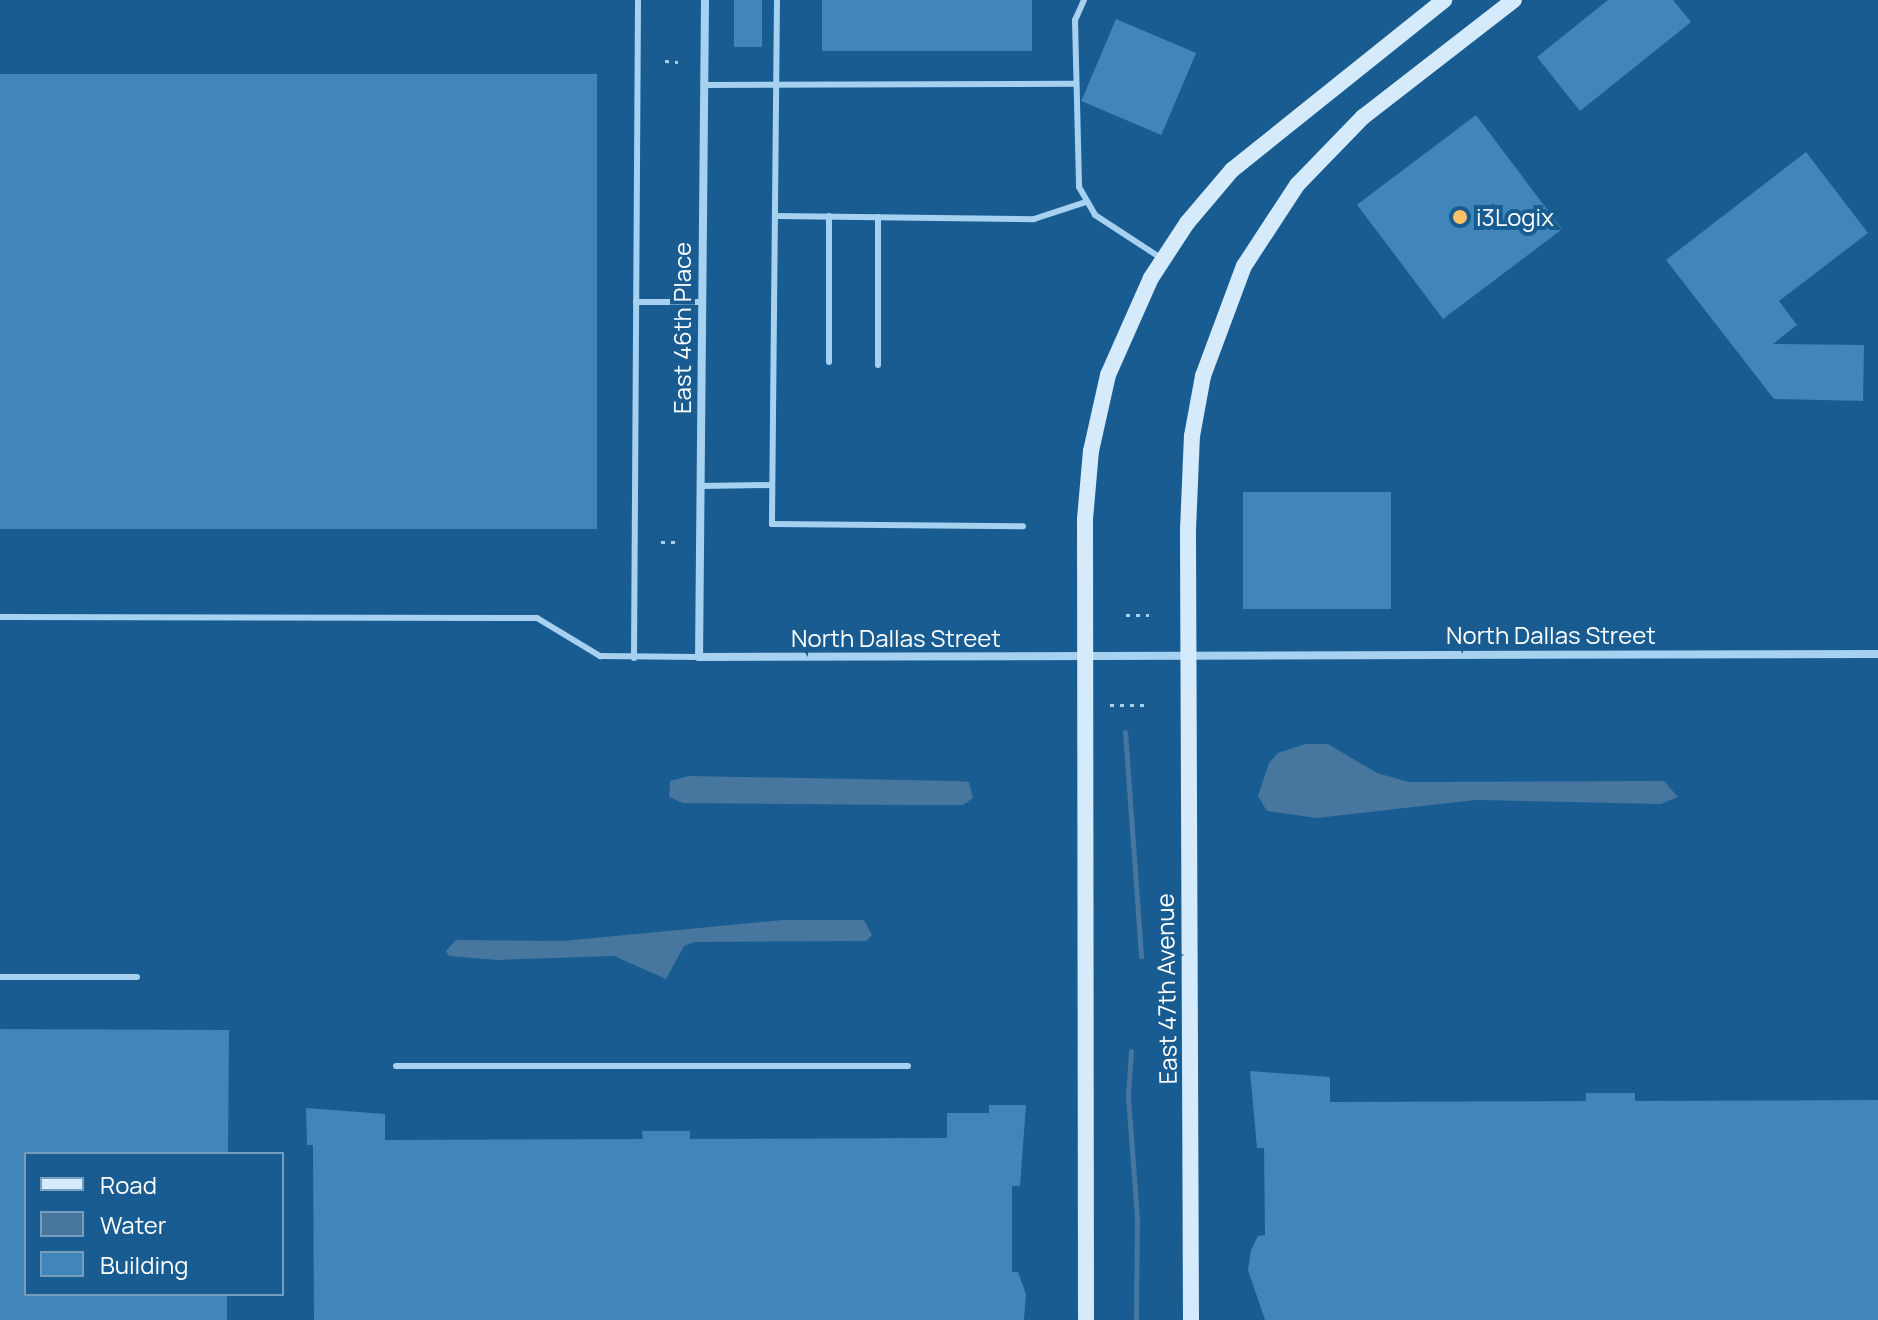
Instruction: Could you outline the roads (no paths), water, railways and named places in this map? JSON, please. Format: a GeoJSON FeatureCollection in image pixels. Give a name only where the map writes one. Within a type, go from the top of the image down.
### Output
{"type":"FeatureCollection","features":[{"type":"Feature","properties":{"kind":"main road"},"geometry":{"type":"LineString","coordinates":[[1086,1320],[1085,519],[1096,425],[1134,310],[1187,223],[1258,146],[1444,0]]}},
{"type":"Feature","properties":{"kind":"main road","name":"East 47th Avenue"},"geometry":{"type":"LineString","coordinates":[[1191,1320],[1188,658],[1192,436],[1211,349],[1244,266],[1284,202],[1343,135],[1514,0]]}},
{"type":"Feature","properties":{"kind":"street","name":"East 46th Place"},"geometry":{"type":"LineString","coordinates":[[699,657],[705,0]]}},
{"type":"Feature","properties":{"kind":"street","name":"North Dallas Street"},"geometry":{"type":"LineString","coordinates":[[699,657],[1878,654]]}},
{"type":"Feature","properties":{"kind":"lane"},"geometry":{"type":"LineString","coordinates":[[634,658],[638,0]]}},
{"type":"Feature","properties":{"kind":"lane"},"geometry":{"type":"LineString","coordinates":[[777,0],[772,524],[1023,526]]}},
{"type":"Feature","properties":{"kind":"lane"},"geometry":{"type":"LineString","coordinates":[[1084,0],[1075,20],[1079,187],[1095,215],[1163,260]]}},
{"type":"Feature","properties":{"kind":"lane"},"geometry":{"type":"LineString","coordinates":[[704,85],[1075,84]]}},
{"type":"Feature","properties":{"kind":"lane"},"geometry":{"type":"LineString","coordinates":[[776,216],[1034,219],[1086,202]]}},
{"type":"Feature","properties":{"kind":"lane"},"geometry":{"type":"LineString","coordinates":[[829,216],[829,362]]}},
{"type":"Feature","properties":{"kind":"lane"},"geometry":{"type":"LineString","coordinates":[[878,217],[878,365]]}},
{"type":"Feature","properties":{"kind":"lane"},"geometry":{"type":"LineString","coordinates":[[636,302],[702,302]]}},
{"type":"Feature","properties":{"kind":"lane"},"geometry":{"type":"LineString","coordinates":[[701,486],[771,485]]}},
{"type":"Feature","properties":{"kind":"lane"},"geometry":{"type":"LineString","coordinates":[[0,617],[537,618],[600,656],[699,657]]}},
{"type":"Feature","properties":{"kind":"lane"},"geometry":{"type":"LineString","coordinates":[[0,977],[137,977]]}},
{"type":"Feature","properties":{"kind":"lane"},"geometry":{"type":"LineString","coordinates":[[396,1066],[908,1066]]}},
{"type":"Feature","properties":{"kind":"water"},"geometry":{"type":"Polygon","coordinates":[[[1305,744],[1328,744],[1377,773],[1409,782],[1664,781],[1678,797],[1661,804],[1475,800],[1317,818],[1267,811],[1258,796],[1269,763],[1278,753],[1305,744]]]}},
{"type":"Feature","properties":{"kind":"water"},"geometry":{"type":"Polygon","coordinates":[[[689,776],[957,781],[969,782],[973,798],[963,805],[903,805],[683,803],[669,797],[670,781],[689,776]]]}},
{"type":"Feature","properties":{"kind":"water"},"geometry":{"type":"Polygon","coordinates":[[[783,920],[864,920],[872,935],[866,941],[694,942],[684,946],[666,979],[614,956],[497,960],[449,956],[446,951],[456,940],[563,941],[783,920]]]}},
{"type":"Feature","properties":{"kind":"waterway"},"geometry":{"type":"LineString","coordinates":[[1125,732],[1141,956]]}},
{"type":"Feature","properties":{"kind":"waterway"},"geometry":{"type":"LineString","coordinates":[[1131,1051],[1128,1096],[1137,1218],[1136,1320]]}},
{"type":"Feature","properties":{"kind":"place","name":"i3Logix"},"geometry":{"type":"Point","coordinates":[1460,217]}}]}
